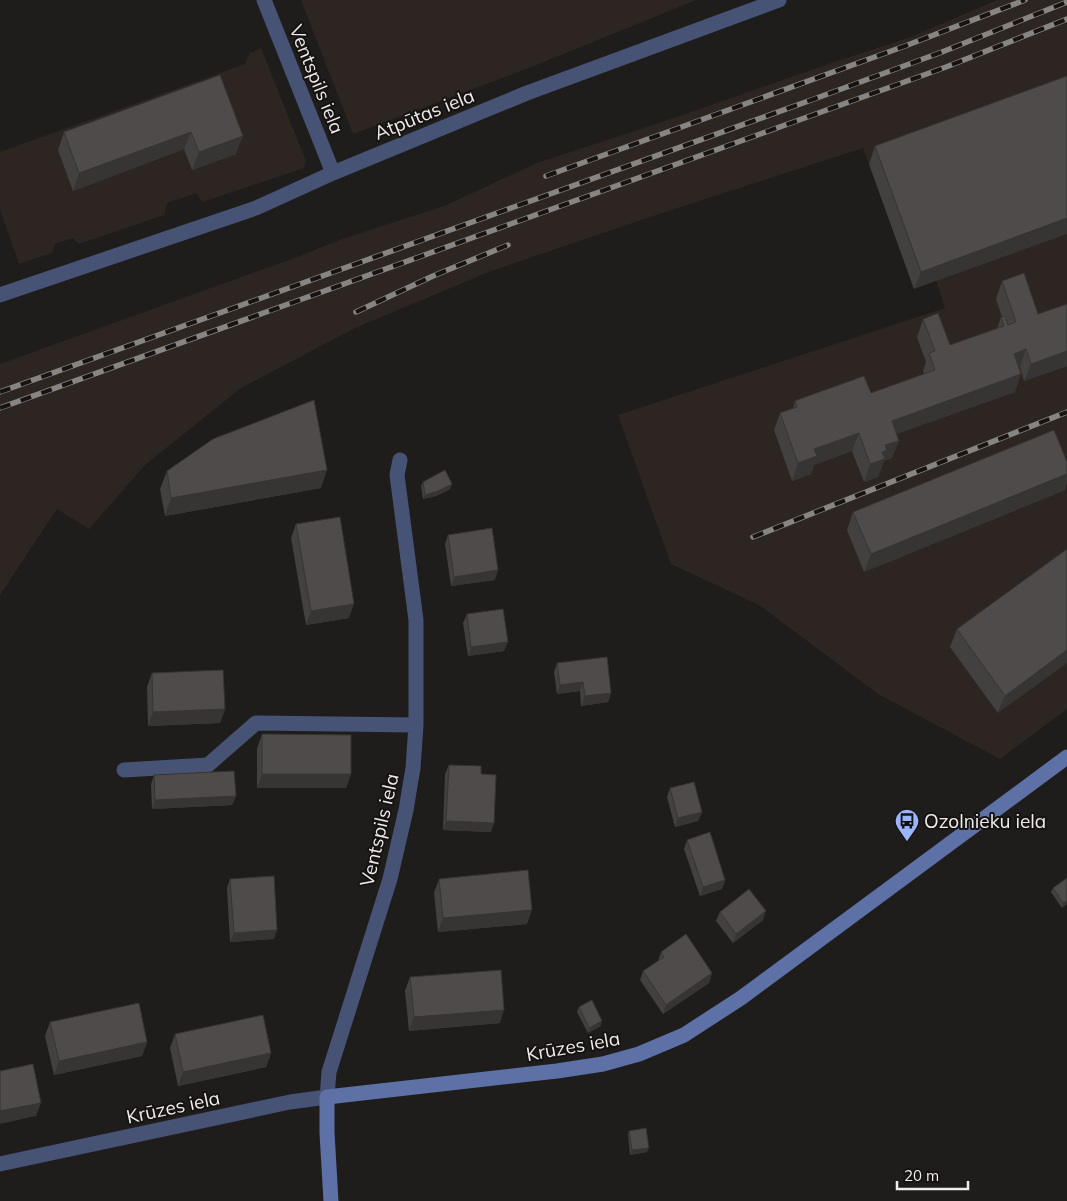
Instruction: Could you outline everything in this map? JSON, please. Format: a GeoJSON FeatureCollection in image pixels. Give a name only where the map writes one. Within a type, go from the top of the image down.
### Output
{"type":"FeatureCollection","features":[{"type":"Feature","properties":{"kind":"street","name":"Ventspils iela"},"geometry":{"type":"LineString","coordinates":[[264,0],[333,173]]}},
{"type":"Feature","properties":{"kind":"street","name":"Atpūtas iela"},"geometry":{"type":"LineString","coordinates":[[0,295],[256,208],[333,173],[527,93],[779,0]]}},
{"type":"Feature","properties":{"kind":"street","name":"Ventspils iela"},"geometry":{"type":"LineString","coordinates":[[331,1201],[327,1133],[329,1072],[392,870],[410,785],[416,725],[416,620],[397,475],[400,460]]}},
{"type":"Feature","properties":{"kind":"street"},"geometry":{"type":"LineString","coordinates":[[124,770],[208,765],[256,723],[416,725]]}},
{"type":"Feature","properties":{"kind":"street","name":"Krūzes iela"},"geometry":{"type":"LineString","coordinates":[[0,1164],[290,1102],[557,1071],[603,1064],[639,1054],[684,1035],[742,998],[1065,762]]}},
{"type":"Feature","properties":{"kind":"shaded area"},"geometry":{"type":"Polygon","coordinates":[[[301,0],[696,0],[539,64],[353,134],[301,0]]]}},
{"type":"Feature","properties":{"kind":"shaded area"},"geometry":{"type":"Polygon","coordinates":[[[997,0],[1067,0],[1067,709],[1000,759],[878,694],[759,605],[671,564],[618,415],[945,308],[936,280],[914,289],[863,148],[491,271],[353,329],[241,388],[145,465],[89,529],[57,509],[0,595],[0,364],[345,238],[444,206],[537,163],[911,37],[997,0]]]}},
{"type":"Feature","properties":{"kind":"shaded area"},"geometry":{"type":"Polygon","coordinates":[[[261,48],[306,161],[304,168],[202,202],[196,193],[167,203],[164,215],[79,244],[73,238],[55,244],[52,253],[19,264],[0,210],[0,152],[245,64],[250,53],[261,48]]]}},
{"type":"Feature","properties":{"kind":"building"},"geometry":{"type":"Polygon","coordinates":[[[220,75],[243,136],[199,152],[191,132],[79,173],[64,132],[220,75]]]}},
{"type":"Feature","properties":{"kind":"building"},"geometry":{"type":"Polygon","coordinates":[[[1067,76],[1067,218],[921,272],[875,146],[1067,76]]]}},
{"type":"Feature","properties":{"kind":"building"},"geometry":{"type":"Polygon","coordinates":[[[1024,273],[1038,314],[1067,304],[1067,351],[1031,364],[1026,349],[1014,354],[1021,374],[892,421],[899,441],[885,445],[887,450],[882,452],[885,459],[870,464],[859,433],[814,449],[817,456],[798,463],[780,413],[797,407],[795,401],[797,400],[864,376],[871,393],[935,370],[929,353],[935,351],[923,319],[938,313],[950,345],[1004,326],[1001,317],[1005,316],[1008,325],[1016,322],[1002,281],[1024,273]]]}},
{"type":"Feature","properties":{"kind":"building"},"geometry":{"type":"Polygon","coordinates":[[[314,400],[327,470],[171,498],[167,471],[213,439],[314,400]]]}},
{"type":"Feature","properties":{"kind":"building"},"geometry":{"type":"Polygon","coordinates":[[[1054,430],[1067,462],[1067,474],[871,554],[853,512],[1054,430]]]}},
{"type":"Feature","properties":{"kind":"building"},"geometry":{"type":"Polygon","coordinates":[[[445,470],[452,484],[425,495],[423,482],[445,470]]]}},
{"type":"Feature","properties":{"kind":"building"},"geometry":{"type":"Polygon","coordinates":[[[340,517],[354,604],[311,611],[296,524],[340,517]]]}},
{"type":"Feature","properties":{"kind":"building"},"geometry":{"type":"Polygon","coordinates":[[[492,528],[498,570],[454,577],[448,535],[492,528]]]}},
{"type":"Feature","properties":{"kind":"building"},"geometry":{"type":"Polygon","coordinates":[[[1067,549],[1067,650],[1005,696],[957,629],[1067,549]]]}},
{"type":"Feature","properties":{"kind":"building"},"geometry":{"type":"Polygon","coordinates":[[[503,609],[508,642],[471,647],[467,614],[503,609]]]}},
{"type":"Feature","properties":{"kind":"building"},"geometry":{"type":"Polygon","coordinates":[[[607,657],[611,693],[585,696],[583,682],[560,685],[557,663],[607,657]]]}},
{"type":"Feature","properties":{"kind":"building"},"geometry":{"type":"Polygon","coordinates":[[[223,670],[225,709],[153,712],[152,673],[223,670]]]}},
{"type":"Feature","properties":{"kind":"building"},"geometry":{"type":"Polygon","coordinates":[[[262,734],[351,735],[351,774],[262,774],[262,734]]]}},
{"type":"Feature","properties":{"kind":"building"},"geometry":{"type":"Polygon","coordinates":[[[449,765],[481,766],[481,774],[496,775],[494,823],[446,821],[449,765]]]}},
{"type":"Feature","properties":{"kind":"building"},"geometry":{"type":"Polygon","coordinates":[[[234,771],[236,796],[155,800],[154,775],[234,771]]]}},
{"type":"Feature","properties":{"kind":"building"},"geometry":{"type":"Polygon","coordinates":[[[694,782],[702,812],[678,818],[670,788],[694,782]]]}},
{"type":"Feature","properties":{"kind":"building"},"geometry":{"type":"Polygon","coordinates":[[[710,832],[725,880],[703,887],[687,840],[710,832]]]}},
{"type":"Feature","properties":{"kind":"building"},"geometry":{"type":"Polygon","coordinates":[[[528,870],[532,910],[443,918],[439,879],[528,870]]]}},
{"type":"Feature","properties":{"kind":"building"},"geometry":{"type":"Polygon","coordinates":[[[274,876],[277,930],[234,933],[230,879],[274,876]]]}},
{"type":"Feature","properties":{"kind":"building"},"geometry":{"type":"Polygon","coordinates":[[[1067,878],[1067,901],[1063,903],[1053,888],[1067,878]]]}},
{"type":"Feature","properties":{"kind":"building"},"geometry":{"type":"Polygon","coordinates":[[[749,889],[766,911],[736,934],[720,912],[749,889]]]}},
{"type":"Feature","properties":{"kind":"building"},"geometry":{"type":"Polygon","coordinates":[[[686,934],[712,973],[666,1005],[643,971],[664,957],[661,952],[686,934]]]}},
{"type":"Feature","properties":{"kind":"building"},"geometry":{"type":"Polygon","coordinates":[[[501,970],[504,1010],[414,1017],[410,977],[501,970]]]}},
{"type":"Feature","properties":{"kind":"building"},"geometry":{"type":"Polygon","coordinates":[[[592,1000],[602,1021],[589,1028],[579,1007],[592,1000]]]}},
{"type":"Feature","properties":{"kind":"building"},"geometry":{"type":"Polygon","coordinates":[[[139,1003],[147,1042],[59,1061],[50,1022],[139,1003]]]}},
{"type":"Feature","properties":{"kind":"building"},"geometry":{"type":"Polygon","coordinates":[[[263,1015],[271,1053],[183,1072],[175,1034],[263,1015]]]}},
{"type":"Feature","properties":{"kind":"building"},"geometry":{"type":"Polygon","coordinates":[[[33,1064],[41,1103],[0,1111],[0,1071],[33,1064]]]}},
{"type":"Feature","properties":{"kind":"building"},"geometry":{"type":"Polygon","coordinates":[[[646,1128],[649,1148],[632,1150],[629,1131],[646,1128]]]}},
{"type":"Feature","properties":{"kind":"railway"},"geometry":{"type":"LineString","coordinates":[[546,176],[905,46],[1025,0]]}},
{"type":"Feature","properties":{"kind":"railway"},"geometry":{"type":"LineString","coordinates":[[0,392],[814,99],[942,52],[1067,2]]}},
{"type":"Feature","properties":{"kind":"railway"},"geometry":{"type":"LineString","coordinates":[[0,408],[946,67],[1067,19]]}},
{"type":"Feature","properties":{"kind":"railway"},"geometry":{"type":"LineString","coordinates":[[356,312],[433,276],[508,245]]}},
{"type":"Feature","properties":{"kind":"railway"},"geometry":{"type":"LineString","coordinates":[[753,537],[1067,412]]}},
{"type":"Feature","properties":{"kind":"place","name":"Ozolnieku iela"},"geometry":{"type":"Point","coordinates":[907,842]}}]}
